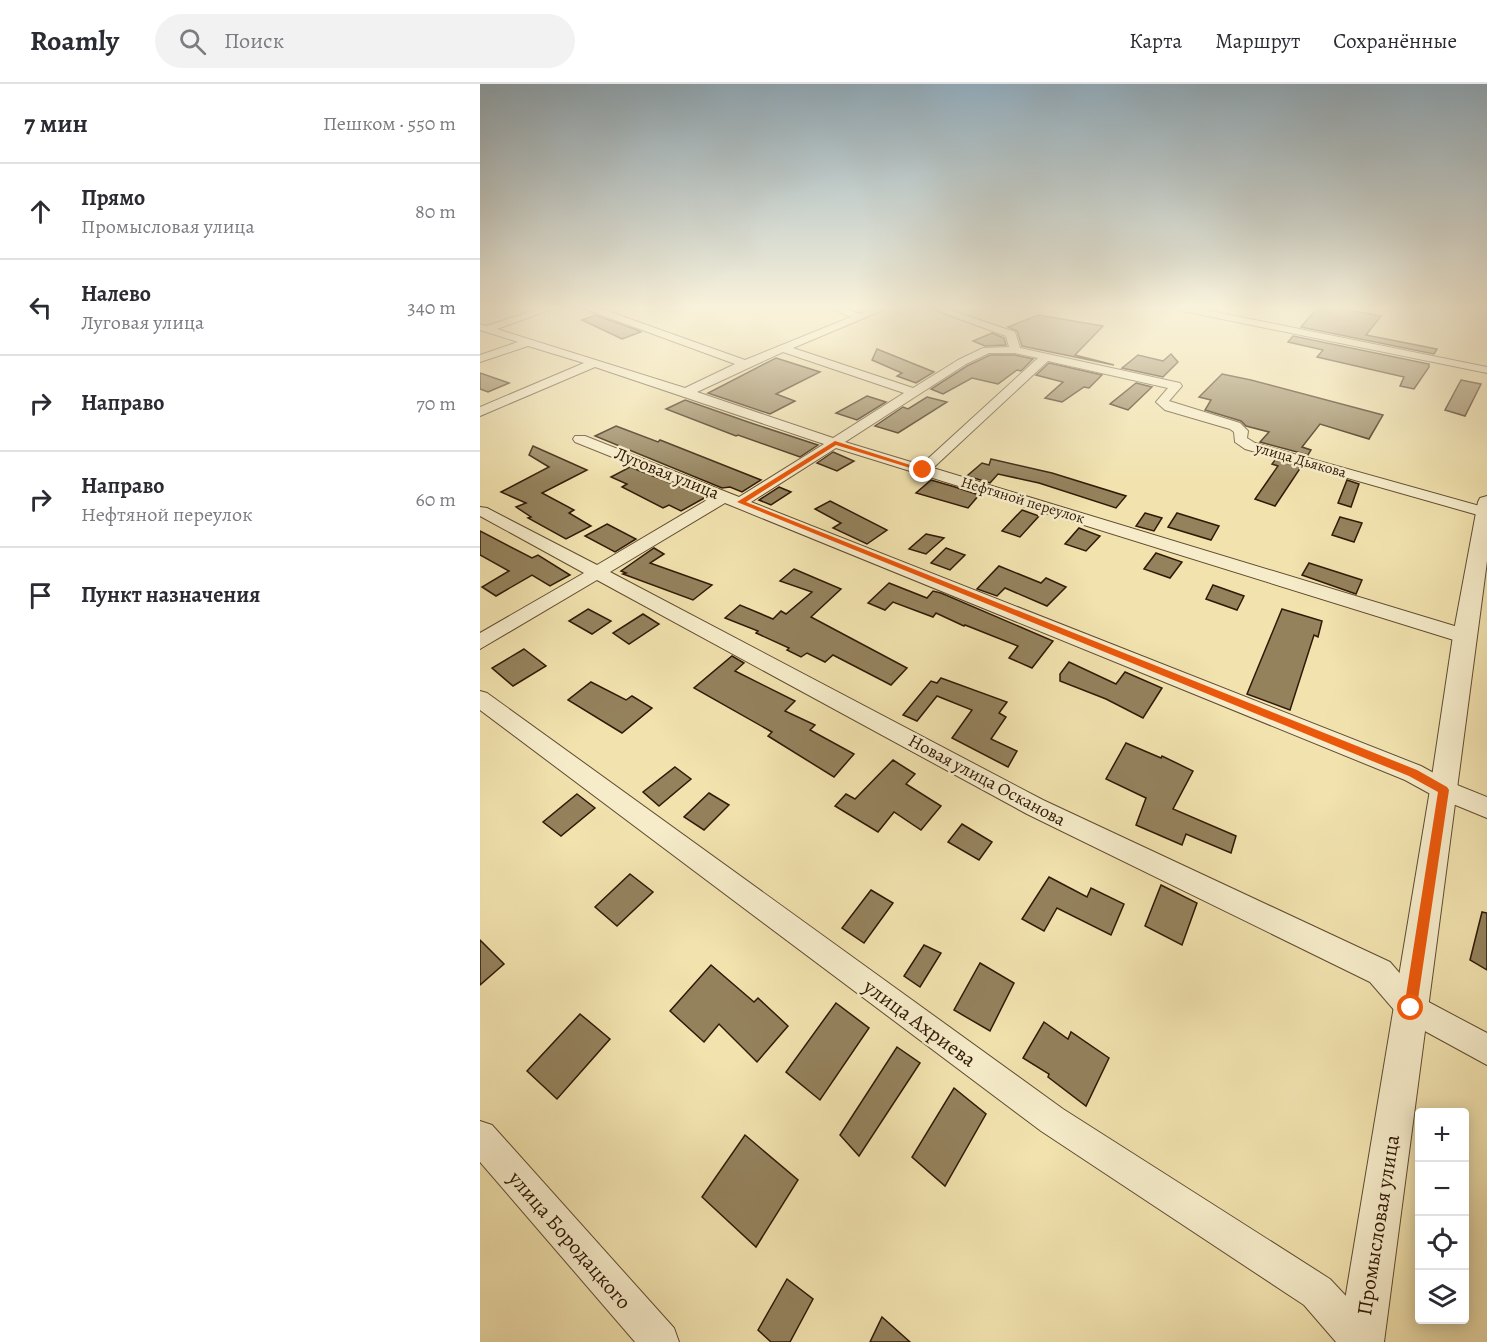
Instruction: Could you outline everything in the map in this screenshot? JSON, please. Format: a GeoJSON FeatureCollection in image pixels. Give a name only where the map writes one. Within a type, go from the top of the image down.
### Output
{"type":"FeatureCollection","features":[{"type":"Feature","properties":{"kind":"street"},"geometry":{"type":"LineString","coordinates":[[480,412],[588,366]]}},
{"type":"Feature","properties":{"kind":"street","name":"Нефтяной переулок"},"geometry":{"type":"LineString","coordinates":[[598,366],[835,443],[1464,636]]}},
{"type":"Feature","properties":{"kind":"street"},"geometry":{"type":"LineString","coordinates":[[686,393],[742,366]]}},
{"type":"Feature","properties":{"kind":"street"},"geometry":{"type":"LineString","coordinates":[[834,366],[913,392]]}},
{"type":"Feature","properties":{"kind":"street","name":"улица Дьякова"},"geometry":{"type":"LineString","coordinates":[[480,642],[596,571],[835,443],[956,366]]}},
{"type":"Feature","properties":{"kind":"street"},"geometry":{"type":"LineString","coordinates":[[923,470],[1038,366]]}},
{"type":"Feature","properties":{"kind":"street","name":"улица Дьякова"},"geometry":{"type":"LineString","coordinates":[[1081,366],[1176,387],[1162,402],[1169,407],[1235,426],[1240,431],[1240,439],[1250,446],[1486,507]]}},
{"type":"Feature","properties":{"kind":"street"},"geometry":{"type":"LineString","coordinates":[[1466,366],[1487,370]]}},
{"type":"Feature","properties":{"kind":"street","name":"Луговая улица"},"geometry":{"type":"LineString","coordinates":[[580,439],[1413,773],[1444,790],[1487,808]]}},
{"type":"Feature","properties":{"kind":"street","name":"Промысловая улица"},"geometry":{"type":"LineString","coordinates":[[1361,1342],[1444,790],[1464,636],[1486,507]]}},
{"type":"Feature","properties":{"kind":"street","name":"Новая улица Осканова"},"geometry":{"type":"LineString","coordinates":[[482,511],[1035,807],[1380,972],[1411,1008],[1487,1050]]}},
{"type":"Feature","properties":{"kind":"street","name":"улица Ахриева"},"geometry":{"type":"LineString","coordinates":[[480,699],[1052,1120],[1317,1292],[1361,1342]]}},
{"type":"Feature","properties":{"kind":"street","name":"улица Бородацкого"},"geometry":{"type":"LineString","coordinates":[[480,1137],[660,1342]]}},
{"type":"Feature","properties":{"kind":"building"},"geometry":{"type":"Polygon","coordinates":[[[761,366],[800,366],[820,372],[776,394],[795,401],[770,414],[708,393],[761,366]]]}},
{"type":"Feature","properties":{"kind":"building"},"geometry":{"type":"Polygon","coordinates":[[[885,366],[918,366],[934,372],[916,383],[897,376],[902,373],[885,366]]]}},
{"type":"Feature","properties":{"kind":"building"},"geometry":{"type":"Polygon","coordinates":[[[967,366],[1026,366],[998,384],[972,378],[943,394],[931,389],[967,366]]]}},
{"type":"Feature","properties":{"kind":"building"},"geometry":{"type":"Polygon","coordinates":[[[1046,366],[1061,366],[1102,375],[1089,388],[1084,387],[1062,402],[1045,398],[1063,382],[1036,375],[1046,366]]]}},
{"type":"Feature","properties":{"kind":"building"},"geometry":{"type":"Polygon","coordinates":[[[1125,366],[1174,366],[1163,377],[1122,368],[1125,366]]]}},
{"type":"Feature","properties":{"kind":"building"},"geometry":{"type":"Polygon","coordinates":[[[1355,366],[1429,366],[1414,389],[1400,386],[1404,377],[1355,366]]]}},
{"type":"Feature","properties":{"kind":"building"},"geometry":{"type":"Polygon","coordinates":[[[480,373],[509,383],[488,392],[480,389],[480,373]]]}},
{"type":"Feature","properties":{"kind":"building"},"geometry":{"type":"Polygon","coordinates":[[[1222,374],[1383,415],[1369,439],[1320,424],[1302,447],[1311,450],[1308,455],[1260,442],[1269,432],[1246,426],[1241,421],[1205,410],[1211,400],[1199,397],[1222,374]]]}},
{"type":"Feature","properties":{"kind":"building"},"geometry":{"type":"Polygon","coordinates":[[[1461,380],[1481,384],[1465,416],[1445,410],[1461,380]]]}},
{"type":"Feature","properties":{"kind":"building"},"geometry":{"type":"Polygon","coordinates":[[[1136,383],[1152,387],[1128,410],[1110,404],[1136,383]]]}},
{"type":"Feature","properties":{"kind":"building"},"geometry":{"type":"Polygon","coordinates":[[[867,396],[886,402],[857,420],[836,413],[867,396]]]}},
{"type":"Feature","properties":{"kind":"building"},"geometry":{"type":"Polygon","coordinates":[[[927,397],[947,402],[898,433],[875,426],[903,407],[908,409],[927,397]]]}},
{"type":"Feature","properties":{"kind":"building"},"geometry":{"type":"Polygon","coordinates":[[[685,400],[818,445],[800,457],[736,436],[666,409],[685,400]]]}},
{"type":"Feature","properties":{"kind":"building"},"geometry":{"type":"Polygon","coordinates":[[[616,426],[658,442],[660,440],[761,480],[742,492],[730,487],[722,488],[595,436],[616,426]]]}},
{"type":"Feature","properties":{"kind":"building"},"geometry":{"type":"Polygon","coordinates":[[[533,446],[587,470],[542,493],[574,510],[569,513],[591,526],[566,539],[528,518],[531,517],[516,507],[526,503],[501,492],[549,467],[529,455],[533,446]]]}},
{"type":"Feature","properties":{"kind":"building"},"geometry":{"type":"Polygon","coordinates":[[[833,452],[854,461],[837,471],[817,463],[833,452]]]}},
{"type":"Feature","properties":{"kind":"building"},"geometry":{"type":"Polygon","coordinates":[[[991,459],[1052,473],[1126,496],[1116,508],[1039,483],[998,474],[990,483],[967,476],[982,463],[989,465],[991,459]]]}},
{"type":"Feature","properties":{"kind":"building"},"geometry":{"type":"Polygon","coordinates":[[[1275,460],[1301,467],[1275,506],[1255,499],[1278,466],[1272,464],[1275,460]]]}},
{"type":"Feature","properties":{"kind":"building"},"geometry":{"type":"Polygon","coordinates":[[[630,467],[706,497],[681,511],[669,505],[663,508],[622,487],[627,484],[611,477],[630,467]]]}},
{"type":"Feature","properties":{"kind":"building"},"geometry":{"type":"Polygon","coordinates":[[[931,480],[979,495],[968,508],[916,493],[931,480]]]}},
{"type":"Feature","properties":{"kind":"building"},"geometry":{"type":"Polygon","coordinates":[[[1347,480],[1359,484],[1351,507],[1338,503],[1347,480]]]}},
{"type":"Feature","properties":{"kind":"building"},"geometry":{"type":"Polygon","coordinates":[[[779,487],[791,492],[771,505],[759,500],[779,487]]]}},
{"type":"Feature","properties":{"kind":"building"},"geometry":{"type":"Polygon","coordinates":[[[830,501],[887,530],[867,544],[833,528],[841,523],[815,509],[830,501]]]}},
{"type":"Feature","properties":{"kind":"building"},"geometry":{"type":"Polygon","coordinates":[[[1022,510],[1039,516],[1020,537],[1002,531],[1022,510]]]}},
{"type":"Feature","properties":{"kind":"building"},"geometry":{"type":"Polygon","coordinates":[[[1145,513],[1162,518],[1154,531],[1136,526],[1145,513]]]}},
{"type":"Feature","properties":{"kind":"building"},"geometry":{"type":"Polygon","coordinates":[[[1177,513],[1219,526],[1211,540],[1168,527],[1177,513]]]}},
{"type":"Feature","properties":{"kind":"building"},"geometry":{"type":"Polygon","coordinates":[[[1340,517],[1362,523],[1354,542],[1332,535],[1340,517]]]}},
{"type":"Feature","properties":{"kind":"building"},"geometry":{"type":"Polygon","coordinates":[[[607,524],[636,539],[615,552],[585,536],[607,524]]]}},
{"type":"Feature","properties":{"kind":"building"},"geometry":{"type":"Polygon","coordinates":[[[1079,528],[1100,536],[1086,551],[1065,544],[1079,528]]]}},
{"type":"Feature","properties":{"kind":"building"},"geometry":{"type":"Polygon","coordinates":[[[480,531],[532,558],[538,555],[570,575],[550,586],[532,575],[496,596],[482,587],[509,571],[480,555],[480,531]]]}},
{"type":"Feature","properties":{"kind":"building"},"geometry":{"type":"Polygon","coordinates":[[[926,534],[944,538],[926,554],[909,549],[926,534]]]}},
{"type":"Feature","properties":{"kind":"building"},"geometry":{"type":"Polygon","coordinates":[[[654,548],[664,554],[650,563],[712,585],[693,600],[623,574],[626,573],[621,571],[654,548]]]}},
{"type":"Feature","properties":{"kind":"building"},"geometry":{"type":"Polygon","coordinates":[[[946,548],[965,555],[950,570],[931,563],[946,548]]]}},
{"type":"Feature","properties":{"kind":"building"},"geometry":{"type":"Polygon","coordinates":[[[1156,553],[1182,562],[1170,578],[1144,569],[1156,553]]]}},
{"type":"Feature","properties":{"kind":"building"},"geometry":{"type":"Polygon","coordinates":[[[1309,563],[1362,580],[1356,594],[1302,575],[1309,563]]]}},
{"type":"Feature","properties":{"kind":"building"},"geometry":{"type":"Polygon","coordinates":[[[999,566],[1041,583],[1046,578],[1066,587],[1047,606],[1005,588],[997,596],[977,589],[999,566]]]}},
{"type":"Feature","properties":{"kind":"building"},"geometry":{"type":"Polygon","coordinates":[[[794,569],[841,589],[811,617],[907,668],[891,685],[833,655],[825,662],[807,653],[801,657],[787,650],[789,648],[756,633],[758,631],[725,618],[740,605],[773,619],[781,611],[786,614],[812,592],[780,581],[794,569]]]}},
{"type":"Feature","properties":{"kind":"building"},"geometry":{"type":"Polygon","coordinates":[[[889,583],[927,598],[933,591],[941,593],[1053,641],[1032,668],[1009,658],[1018,646],[936,613],[933,617],[893,602],[885,610],[868,603],[889,583]]]}},
{"type":"Feature","properties":{"kind":"building"},"geometry":{"type":"Polygon","coordinates":[[[1213,585],[1244,596],[1237,610],[1206,599],[1213,585]]]}},
{"type":"Feature","properties":{"kind":"building"},"geometry":{"type":"Polygon","coordinates":[[[588,609],[611,621],[592,634],[569,621],[588,609]]]}},
{"type":"Feature","properties":{"kind":"building"},"geometry":{"type":"Polygon","coordinates":[[[1282,609],[1322,621],[1318,637],[1314,635],[1290,710],[1247,694],[1282,609]]]}},
{"type":"Feature","properties":{"kind":"building"},"geometry":{"type":"Polygon","coordinates":[[[643,614],[659,624],[629,644],[613,633],[643,614]]]}},
{"type":"Feature","properties":{"kind":"building"},"geometry":{"type":"Polygon","coordinates":[[[524,649],[546,666],[513,686],[492,668],[524,649]]]}},
{"type":"Feature","properties":{"kind":"building"},"geometry":{"type":"Polygon","coordinates":[[[732,656],[744,663],[735,671],[795,701],[785,711],[815,725],[810,730],[854,754],[834,777],[768,736],[772,732],[694,688],[732,656]]]}},
{"type":"Feature","properties":{"kind":"building"},"geometry":{"type":"Polygon","coordinates":[[[1069,662],[1116,684],[1125,672],[1162,688],[1143,718],[1106,699],[1060,681],[1060,674],[1069,662]]]}},
{"type":"Feature","properties":{"kind":"building"},"geometry":{"type":"Polygon","coordinates":[[[941,678],[1007,702],[999,713],[1006,717],[991,739],[1017,751],[1008,767],[952,738],[972,710],[937,696],[917,721],[903,715],[931,681],[937,683],[941,678]]]}},
{"type":"Feature","properties":{"kind":"building"},"geometry":{"type":"Polygon","coordinates":[[[591,682],[626,700],[632,696],[652,708],[622,733],[568,700],[591,682]]]}},
{"type":"Feature","properties":{"kind":"building"},"geometry":{"type":"Polygon","coordinates":[[[1126,743],[1161,758],[1162,756],[1193,771],[1173,809],[1236,836],[1231,853],[1186,834],[1182,845],[1136,825],[1146,798],[1106,779],[1126,743]]]}},
{"type":"Feature","properties":{"kind":"building"},"geometry":{"type":"Polygon","coordinates":[[[893,760],[915,774],[906,784],[941,806],[921,830],[894,812],[878,832],[835,806],[846,794],[855,799],[893,760]]]}},
{"type":"Feature","properties":{"kind":"building"},"geometry":{"type":"Polygon","coordinates":[[[675,767],[691,779],[659,806],[643,792],[675,767]]]}},
{"type":"Feature","properties":{"kind":"building"},"geometry":{"type":"Polygon","coordinates":[[[709,793],[729,805],[704,830],[684,817],[709,793]]]}},
{"type":"Feature","properties":{"kind":"building"},"geometry":{"type":"Polygon","coordinates":[[[577,794],[595,808],[561,836],[543,822],[577,794]]]}},
{"type":"Feature","properties":{"kind":"building"},"geometry":{"type":"Polygon","coordinates":[[[962,824],[992,842],[979,860],[948,842],[962,824]]]}},
{"type":"Feature","properties":{"kind":"building"},"geometry":{"type":"Polygon","coordinates":[[[630,874],[653,892],[617,926],[595,907],[630,874]]]}},
{"type":"Feature","properties":{"kind":"building"},"geometry":{"type":"Polygon","coordinates":[[[1049,877],[1087,897],[1091,888],[1124,904],[1111,935],[1057,908],[1044,931],[1022,919],[1049,877]]]}},
{"type":"Feature","properties":{"kind":"building"},"geometry":{"type":"Polygon","coordinates":[[[1161,885],[1197,903],[1182,945],[1145,926],[1161,885]]]}},
{"type":"Feature","properties":{"kind":"building"},"geometry":{"type":"Polygon","coordinates":[[[871,890],[893,903],[864,943],[842,928],[871,890]]]}},
{"type":"Feature","properties":{"kind":"building"},"geometry":{"type":"Polygon","coordinates":[[[1482,912],[1487,913],[1487,970],[1470,960],[1482,912]]]}},
{"type":"Feature","properties":{"kind":"building"},"geometry":{"type":"Polygon","coordinates":[[[480,940],[504,964],[480,985],[480,940]]]}},
{"type":"Feature","properties":{"kind":"building"},"geometry":{"type":"Polygon","coordinates":[[[924,945],[941,953],[920,987],[904,976],[924,945]]]}},
{"type":"Feature","properties":{"kind":"building"},"geometry":{"type":"Polygon","coordinates":[[[980,963],[1014,983],[990,1031],[954,1010],[980,963]]]}},
{"type":"Feature","properties":{"kind":"building"},"geometry":{"type":"Polygon","coordinates":[[[711,965],[754,1002],[758,998],[788,1026],[757,1062],[719,1024],[704,1042],[670,1011],[711,965]]]}},
{"type":"Feature","properties":{"kind":"building"},"geometry":{"type":"Polygon","coordinates":[[[836,1003],[869,1028],[820,1100],[786,1072],[836,1003]]]}},
{"type":"Feature","properties":{"kind":"building"},"geometry":{"type":"Polygon","coordinates":[[[580,1014],[610,1039],[557,1099],[527,1071],[580,1014]]]}},
{"type":"Feature","properties":{"kind":"building"},"geometry":{"type":"Polygon","coordinates":[[[1044,1022],[1068,1039],[1071,1032],[1109,1058],[1086,1106],[1048,1077],[1049,1074],[1023,1058],[1044,1022]]]}},
{"type":"Feature","properties":{"kind":"building"},"geometry":{"type":"Polygon","coordinates":[[[897,1047],[920,1063],[859,1156],[840,1135],[897,1047]]]}},
{"type":"Feature","properties":{"kind":"building"},"geometry":{"type":"Polygon","coordinates":[[[954,1088],[986,1114],[945,1186],[912,1157],[954,1088]]]}},
{"type":"Feature","properties":{"kind":"building"},"geometry":{"type":"Polygon","coordinates":[[[745,1135],[798,1180],[756,1247],[702,1197],[745,1135]]]}},
{"type":"Feature","properties":{"kind":"building"},"geometry":{"type":"Polygon","coordinates":[[[787,1279],[813,1299],[790,1342],[771,1342],[758,1330],[787,1279]]]}},
{"type":"Feature","properties":{"kind":"building"},"geometry":{"type":"Polygon","coordinates":[[[882,1317],[910,1342],[870,1342],[882,1317]]]}},
{"type":"Feature","properties":{"kind":"route"},"geometry":{"type":"LineString","coordinates":[[923,470],[835,443],[741,502],[1413,773],[1444,790],[1411,1008]]}}]}
